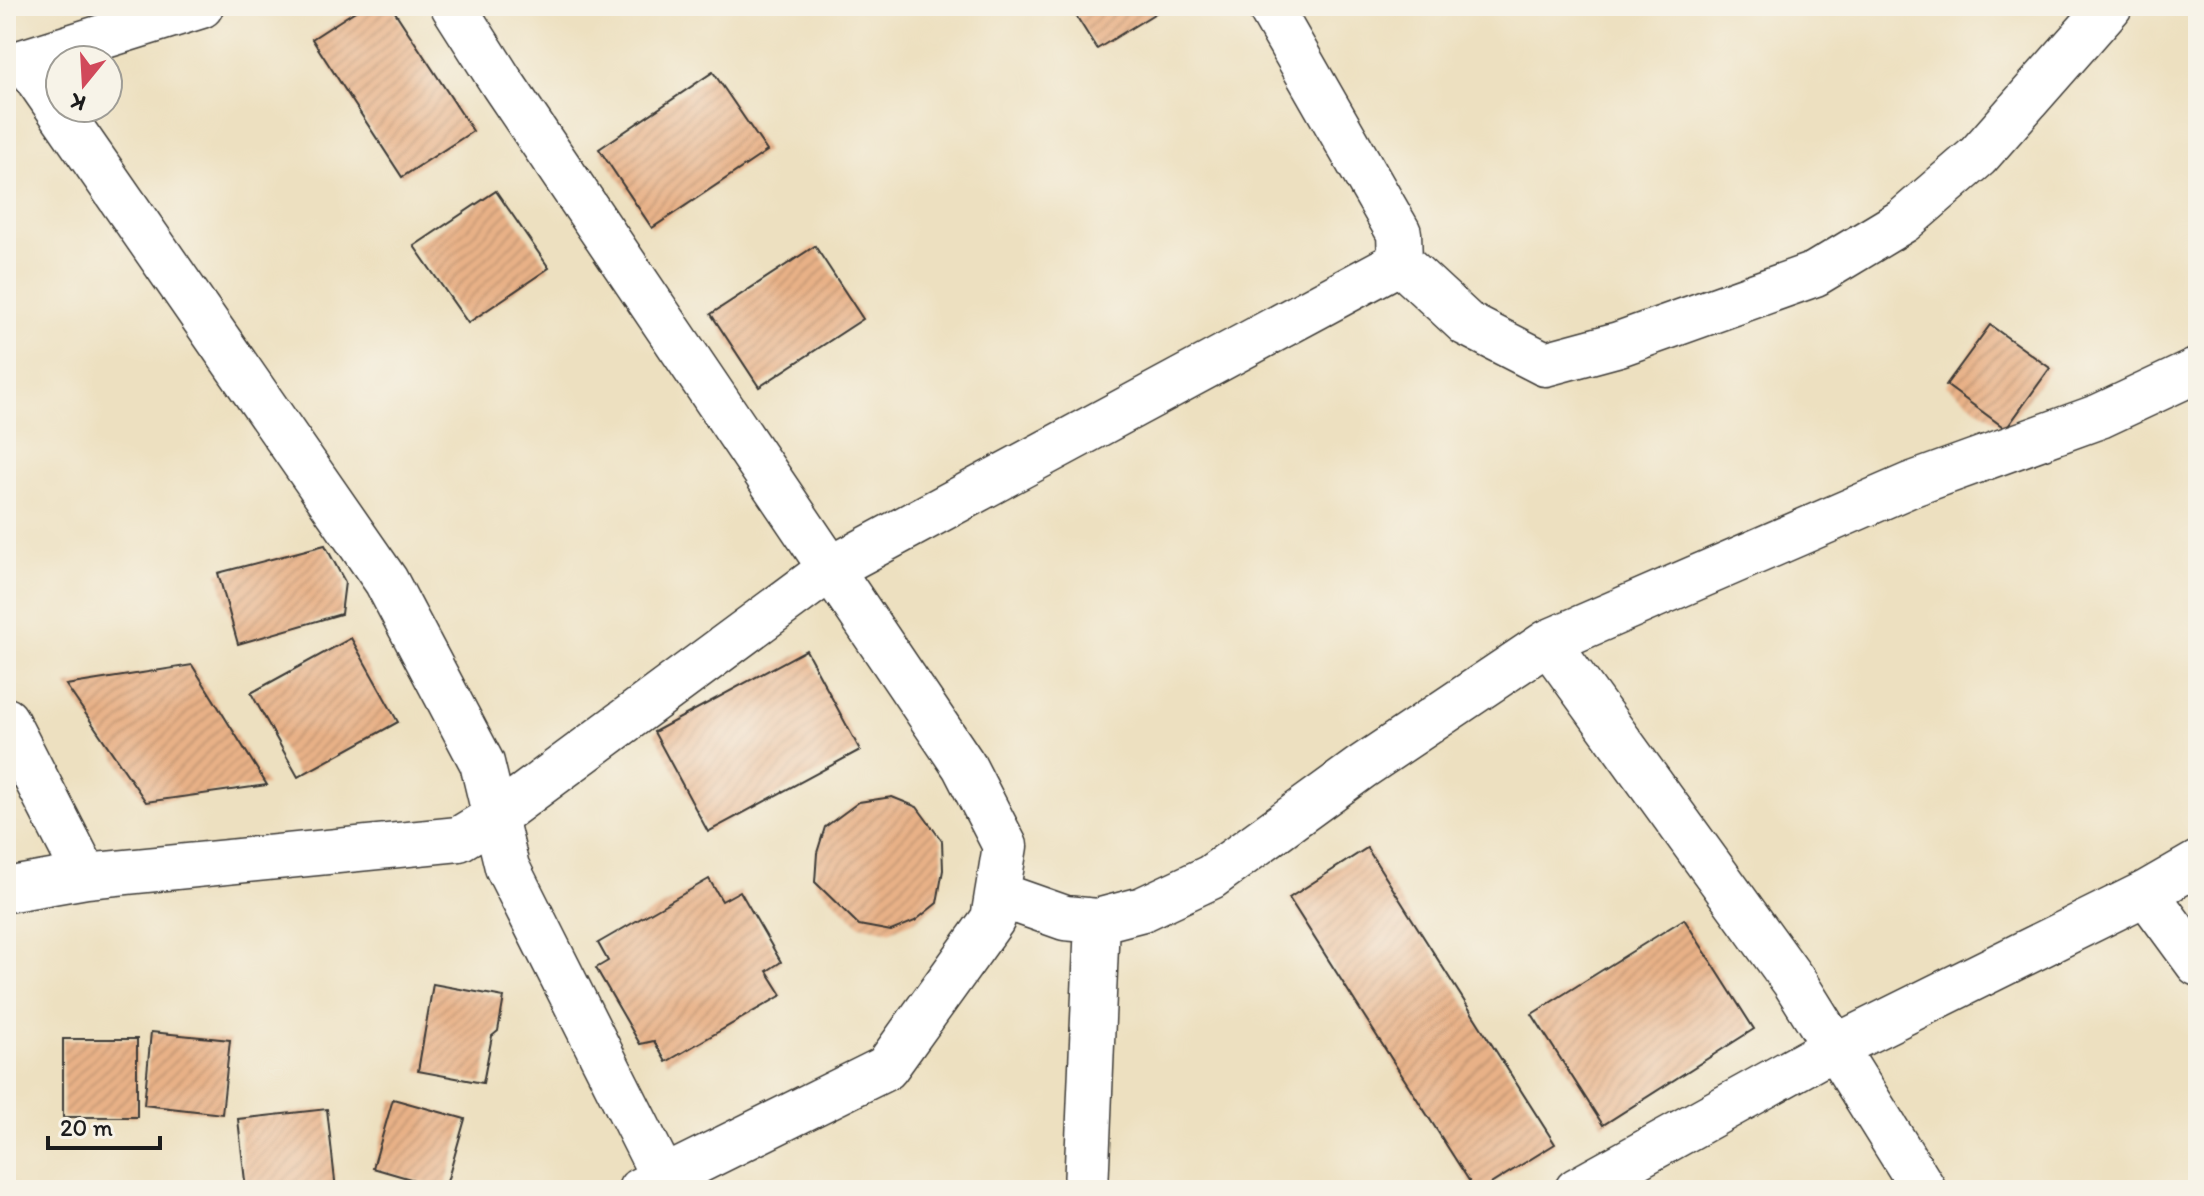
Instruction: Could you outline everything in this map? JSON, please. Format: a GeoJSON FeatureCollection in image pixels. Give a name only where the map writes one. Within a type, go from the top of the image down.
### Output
{"type":"FeatureCollection","features":[{"type":"Feature","properties":{"kind":"street"},"geometry":{"type":"LineString","coordinates":[[201,6],[16,64],[386,581],[482,763],[507,867],[652,1184],[886,1068],[993,919],[1005,846],[964,766],[510,96],[453,6]]}},
{"type":"Feature","properties":{"kind":"street"},"geometry":{"type":"LineString","coordinates":[[1269,6],[1399,233],[1400,262],[1467,324],[1545,364],[1619,344],[1815,274],[1903,221],[1978,156],[2110,6]]}},
{"type":"Feature","properties":{"kind":"street"},"geometry":{"type":"LineString","coordinates":[[7,892],[86,876],[459,839],[495,817],[830,569],[1400,262]]}},
{"type":"Feature","properties":{"kind":"street"},"geometry":{"type":"LineString","coordinates":[[997,894],[1065,918],[1097,921],[1143,909],[1211,877],[1362,767],[1548,642],[1910,485],[2100,416],[2198,370]]}},
{"type":"Feature","properties":{"kind":"street"},"geometry":{"type":"LineString","coordinates":[[1548,642],[1795,983],[1924,1190]]}},
{"type":"Feature","properties":{"kind":"street"},"geometry":{"type":"LineString","coordinates":[[6,720],[86,876]]}},
{"type":"Feature","properties":{"kind":"street"},"geometry":{"type":"LineString","coordinates":[[1577,1190],[1835,1047],[2146,893],[2198,863]]}},
{"type":"Feature","properties":{"kind":"street"},"geometry":{"type":"LineString","coordinates":[[2146,893],[2198,964]]}},
{"type":"Feature","properties":{"kind":"street"},"geometry":{"type":"LineString","coordinates":[[1086,1190],[1097,921]]}},
{"type":"Feature","properties":{"kind":"building"},"geometry":{"type":"Polygon","coordinates":[[[363,6],[391,6],[473,131],[402,177],[312,39],[363,6]]]}},
{"type":"Feature","properties":{"kind":"building"},"geometry":{"type":"Polygon","coordinates":[[[1070,6],[1167,6],[1097,49],[1070,6]]]}},
{"type":"Feature","properties":{"kind":"building"},"geometry":{"type":"Polygon","coordinates":[[[713,72],[767,151],[652,228],[599,149],[713,72]]]}},
{"type":"Feature","properties":{"kind":"building"},"geometry":{"type":"Polygon","coordinates":[[[496,191],[549,268],[468,323],[414,246],[496,191]]]}},
{"type":"Feature","properties":{"kind":"building"},"geometry":{"type":"Polygon","coordinates":[[[815,246],[863,319],[759,387],[711,314],[815,246]]]}},
{"type":"Feature","properties":{"kind":"building"},"geometry":{"type":"Polygon","coordinates":[[[1990,325],[2050,368],[2006,429],[1946,385],[1990,325]]]}},
{"type":"Feature","properties":{"kind":"building"},"geometry":{"type":"Polygon","coordinates":[[[325,545],[345,582],[341,614],[238,644],[218,573],[325,545]]]}},
{"type":"Feature","properties":{"kind":"building"},"geometry":{"type":"Polygon","coordinates":[[[351,638],[398,722],[298,777],[251,693],[351,638]]]}},
{"type":"Feature","properties":{"kind":"building"},"geometry":{"type":"Polygon","coordinates":[[[806,650],[860,750],[708,832],[654,732],[806,650]]]}},
{"type":"Feature","properties":{"kind":"building"},"geometry":{"type":"Polygon","coordinates":[[[192,665],[267,785],[146,802],[66,685],[192,665]]]}},
{"type":"Feature","properties":{"kind":"building"},"geometry":{"type":"Polygon","coordinates":[[[892,797],[917,807],[942,841],[943,870],[937,903],[915,921],[891,931],[859,925],[815,882],[817,853],[825,827],[859,802],[892,797]]]}},
{"type":"Feature","properties":{"kind":"building"},"geometry":{"type":"Polygon","coordinates":[[[1367,848],[1555,1144],[1481,1190],[1475,1190],[1289,898],[1367,848]]]}},
{"type":"Feature","properties":{"kind":"building"},"geometry":{"type":"Polygon","coordinates":[[[709,879],[722,901],[740,891],[781,962],[767,971],[782,995],[666,1062],[654,1041],[640,1044],[596,968],[608,961],[598,943],[709,879]]]}},
{"type":"Feature","properties":{"kind":"building"},"geometry":{"type":"Polygon","coordinates":[[[1684,919],[1754,1029],[1603,1125],[1532,1014],[1684,919]]]}},
{"type":"Feature","properties":{"kind":"building"},"geometry":{"type":"Polygon","coordinates":[[[433,984],[504,997],[498,1031],[492,1036],[483,1083],[418,1071],[433,984]]]}},
{"type":"Feature","properties":{"kind":"building"},"geometry":{"type":"Polygon","coordinates":[[[151,1032],[230,1040],[222,1114],[144,1105],[151,1032]]]}},
{"type":"Feature","properties":{"kind":"building"},"geometry":{"type":"Polygon","coordinates":[[[63,1039],[137,1039],[137,1117],[63,1117],[63,1039]]]}},
{"type":"Feature","properties":{"kind":"building"},"geometry":{"type":"Polygon","coordinates":[[[393,1099],[465,1119],[445,1189],[373,1168],[393,1099]]]}},
{"type":"Feature","properties":{"kind":"building"},"geometry":{"type":"Polygon","coordinates":[[[327,1109],[336,1190],[246,1190],[238,1119],[327,1109]]]}}]}
